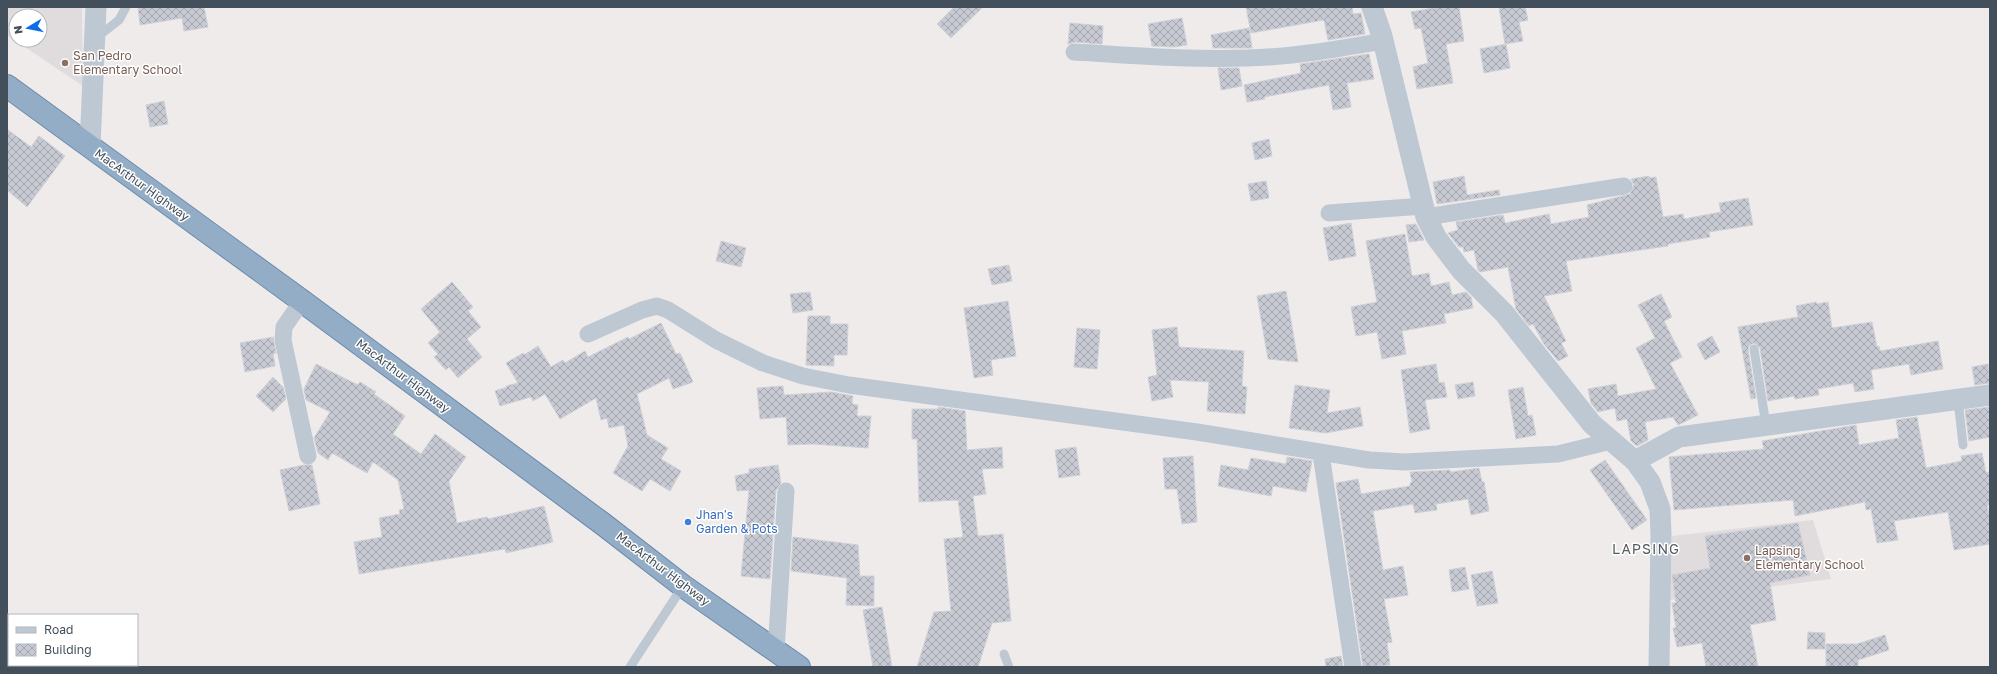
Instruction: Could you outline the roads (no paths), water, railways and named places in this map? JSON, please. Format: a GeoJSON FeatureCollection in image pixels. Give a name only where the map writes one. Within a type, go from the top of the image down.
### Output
{"type":"FeatureCollection","features":[{"type":"Feature","properties":{"kind":"highway","name":"MacArthur Highway"},"geometry":{"type":"LineString","coordinates":[[7,86],[302,301],[603,524],[683,586],[799,667]]}},
{"type":"Feature","properties":{"kind":"street"},"geometry":{"type":"LineString","coordinates":[[90,147],[96,7]]}},
{"type":"Feature","properties":{"kind":"street"},"geometry":{"type":"LineString","coordinates":[[1372,7],[1382,38],[1424,212],[1436,237],[1461,270],[1504,313],[1578,408],[1611,441],[1635,461],[1650,482],[1660,509],[1659,667]]}},
{"type":"Feature","properties":{"kind":"street"},"geometry":{"type":"LineString","coordinates":[[1381,7],[1382,38]]}},
{"type":"Feature","properties":{"kind":"street"},"geometry":{"type":"LineString","coordinates":[[1074,52],[1165,57],[1248,58],[1310,54],[1382,38]]}},
{"type":"Feature","properties":{"kind":"street"},"geometry":{"type":"LineString","coordinates":[[1329,214],[1424,212],[1624,186]]}},
{"type":"Feature","properties":{"kind":"street"},"geometry":{"type":"LineString","coordinates":[[302,301],[284,327],[284,340],[308,456]]}},
{"type":"Feature","properties":{"kind":"street"},"geometry":{"type":"LineString","coordinates":[[588,334],[642,310],[657,306],[668,310],[716,340],[763,363],[803,376],[849,385],[1197,432],[1321,454],[1369,460],[1405,462],[1558,454],[1611,441]]}},
{"type":"Feature","properties":{"kind":"street"},"geometry":{"type":"LineString","coordinates":[[1635,461],[1679,437],[1990,395]]}},
{"type":"Feature","properties":{"kind":"street"},"geometry":{"type":"LineString","coordinates":[[1321,454],[1353,667]]}},
{"type":"Feature","properties":{"kind":"street"},"geometry":{"type":"LineString","coordinates":[[776,651],[786,491]]}},
{"type":"Feature","properties":{"kind":"lane"},"geometry":{"type":"LineString","coordinates":[[95,39],[119,20],[126,7]]}},
{"type":"Feature","properties":{"kind":"lane"},"geometry":{"type":"LineString","coordinates":[[1754,349],[1766,425]]}},
{"type":"Feature","properties":{"kind":"lane"},"geometry":{"type":"LineString","coordinates":[[1958,400],[1963,445]]}},
{"type":"Feature","properties":{"kind":"lane"},"geometry":{"type":"LineString","coordinates":[[630,667],[683,586]]}},
{"type":"Feature","properties":{"kind":"lane"},"geometry":{"type":"LineString","coordinates":[[1004,654],[1010,667]]}},
{"type":"Feature","properties":{"kind":"place","name":"San Pedro Elementary School"},"geometry":{"type":"Point","coordinates":[65,63]}},
{"type":"Feature","properties":{"kind":"place","name":"Jhan's Garden & Pots"},"geometry":{"type":"Point","coordinates":[688,522]}},
{"type":"Feature","properties":{"kind":"place","name":"Lapsing Elementary School"},"geometry":{"type":"Point","coordinates":[1747,558]}},
{"type":"Feature","properties":{"kind":"district","name":"LAPSING"},"geometry":{"type":"Point","coordinates":[1646,549]}}]}
